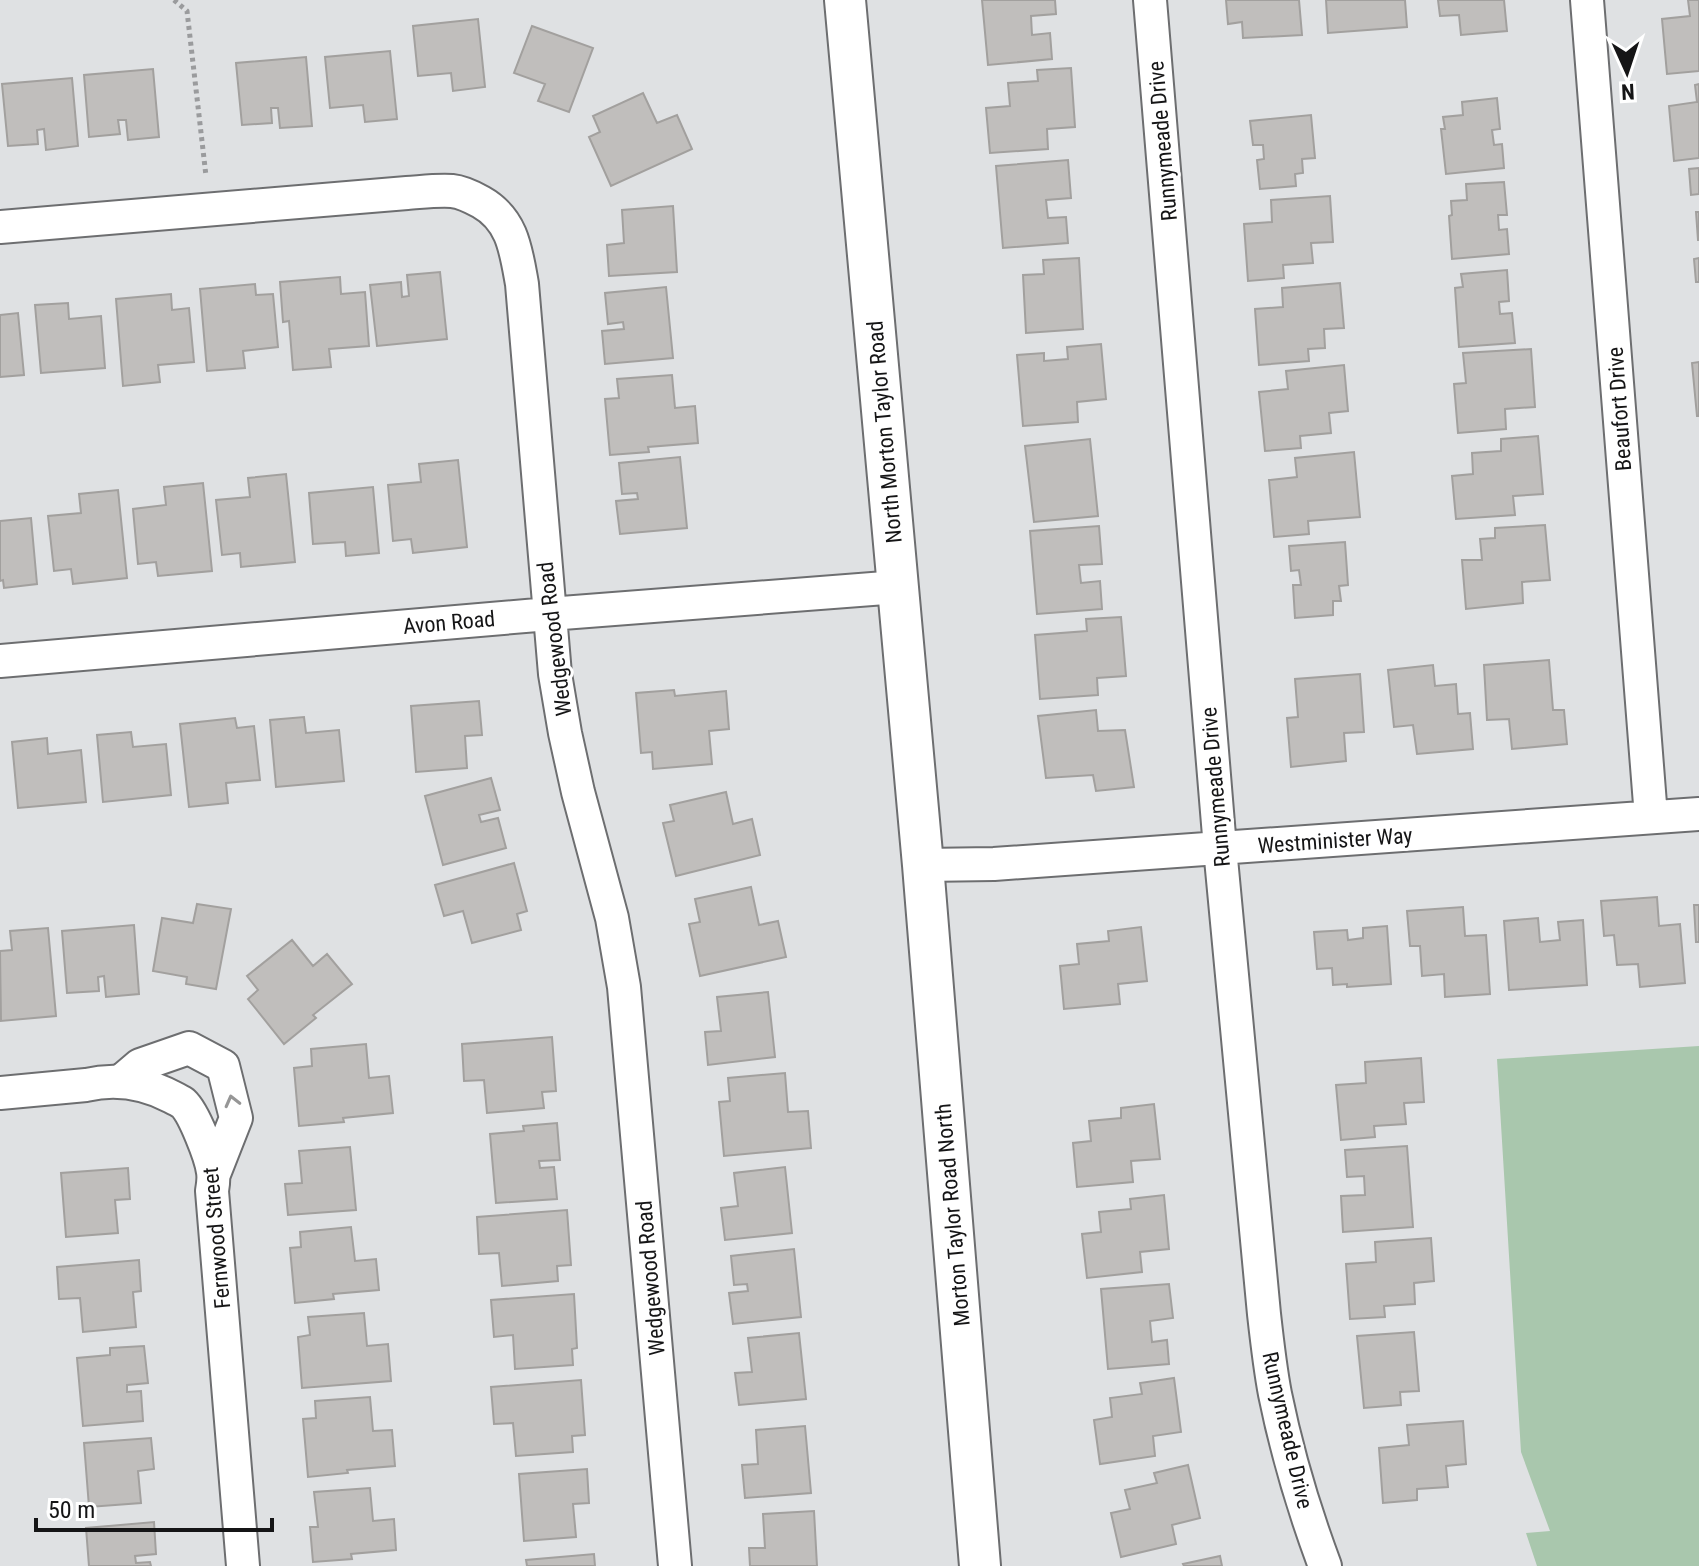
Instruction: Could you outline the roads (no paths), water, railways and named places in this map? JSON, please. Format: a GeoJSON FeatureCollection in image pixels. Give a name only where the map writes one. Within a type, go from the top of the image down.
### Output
{"type":"FeatureCollection","features":[{"type":"Feature","properties":{"kind":"street","name":"North Morton Taylor Road"},"geometry":{"type":"LineString","coordinates":[[845,0],[923,865]]}},
{"type":"Feature","properties":{"kind":"street","name":"Runnymeade Drive"},"geometry":{"type":"LineString","coordinates":[[1150,0],[1220,848],[1264,1314],[1288,1454],[1325,1566]]}},
{"type":"Feature","properties":{"kind":"street","name":"Beaufort Drive"},"geometry":{"type":"LineString","coordinates":[[1587,0],[1651,817]]}},
{"type":"Feature","properties":{"kind":"street","name":"Wedgewood Road"},"geometry":{"type":"LineString","coordinates":[[0,227],[455,191],[488,206],[511,233],[522,284],[555,674],[578,792],[612,918],[624,987],[675,1566]]}},
{"type":"Feature","properties":{"kind":"street","name":"Avon Road"},"geometry":{"type":"LineString","coordinates":[[0,661],[898,587]]}},
{"type":"Feature","properties":{"kind":"street","name":"Westminister Way"},"geometry":{"type":"LineString","coordinates":[[923,865],[994,864],[1699,814]]}},
{"type":"Feature","properties":{"kind":"street","name":"Morton Taylor Road North"},"geometry":{"type":"LineString","coordinates":[[923,865],[980,1566]]}},
{"type":"Feature","properties":{"kind":"street"},"geometry":{"type":"LineString","coordinates":[[120,1082],[140,1065],[189,1048],[223,1066],[236,1118],[214,1174]]}},
{"type":"Feature","properties":{"kind":"street","name":"Fernwood Street"},"geometry":{"type":"LineString","coordinates":[[0,1093],[97,1082],[140,1085],[160,1091],[184,1104],[203,1139],[214,1174],[212,1191],[243,1566]]}}]}
